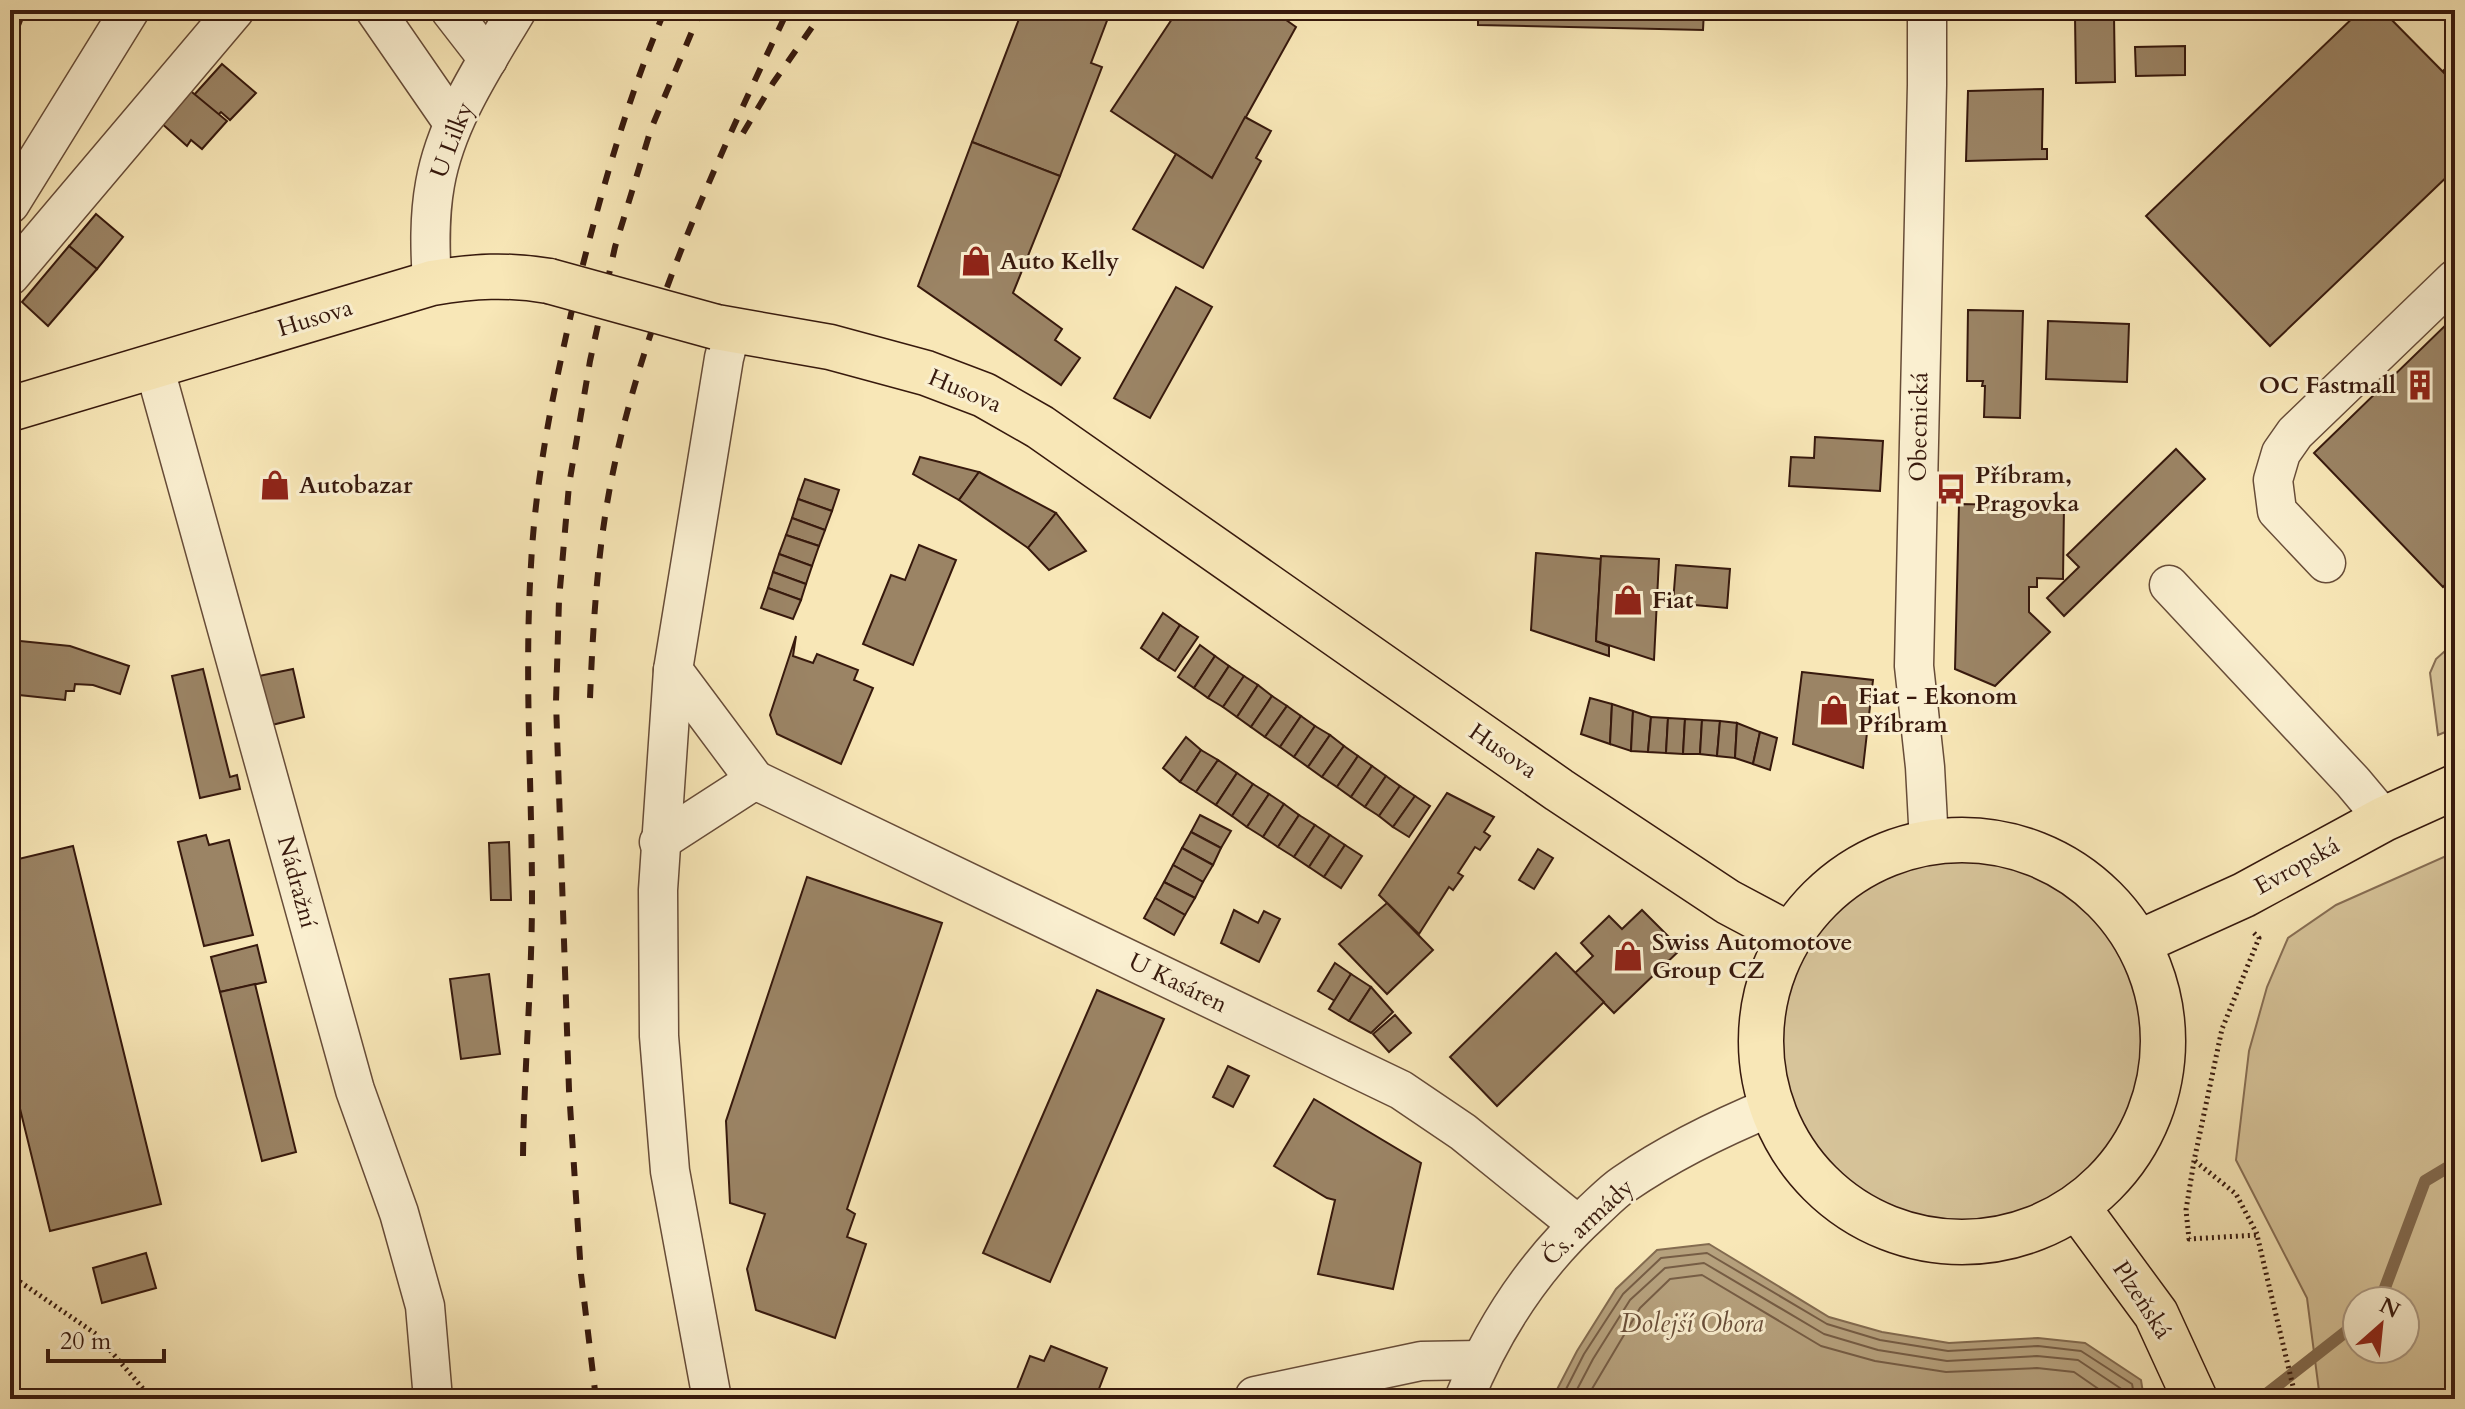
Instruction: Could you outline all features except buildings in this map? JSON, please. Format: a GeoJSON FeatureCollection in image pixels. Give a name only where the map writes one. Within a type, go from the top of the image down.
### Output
{"type":"FeatureCollection","features":[{"type":"Feature","properties":{"kind":"main road","name":"Husova"},"geometry":{"type":"LineString","coordinates":[[10,409],[432,283],[476,275],[549,281],[723,329],[830,347],[926,373],[984,395],[1040,427],[1559,790],[1728,902],[1790,935]]}},
{"type":"Feature","properties":{"kind":"main road","name":"Evropská"},"geometry":{"type":"LineString","coordinates":[[2138,943],[2221,906],[2384,819],[2455,787]]}},
{"type":"Feature","properties":{"kind":"main road"},"geometry":{"type":"LineString","coordinates":[[1948,839],[2000,843],[2033,853],[2065,868],[2094,889],[2118,914],[2138,943],[2153,976],[2162,1013],[2164,1050],[2159,1087],[2148,1122],[2130,1155],[2106,1183],[2078,1208],[2045,1226],[1973,1243],[1936,1241],[1900,1234],[1835,1197],[1808,1172],[1787,1141],[1771,1107],[1762,1071],[1760,1034],[1765,997],[1776,962],[1790,935],[1827,891],[1850,874],[1875,859],[1929,842],[1948,839]]}},
{"type":"Feature","properties":{"kind":"main road","name":"Plzeňská"},"geometry":{"type":"LineString","coordinates":[[2078,1208],[2156,1314],[2194,1395]]}},
{"type":"Feature","properties":{"kind":"street"},"geometry":{"type":"LineString","coordinates":[[10,204],[130,10]]}},
{"type":"Feature","properties":{"kind":"street"},"geometry":{"type":"LineString","coordinates":[[10,276],[235,10]]}},
{"type":"Feature","properties":{"kind":"street"},"geometry":{"type":"LineString","coordinates":[[375,10],[453,123]]}},
{"type":"Feature","properties":{"kind":"street"},"geometry":{"type":"LineString","coordinates":[[450,10],[488,59]]}},
{"type":"Feature","properties":{"kind":"street","name":"U Lilky"},"geometry":{"type":"LineString","coordinates":[[432,283],[429,232],[435,182],[453,123],[517,10]]}},
{"type":"Feature","properties":{"kind":"street","name":"Obecnická"},"geometry":{"type":"LineString","coordinates":[[1927,10],[1914,666],[1929,842]]}},
{"type":"Feature","properties":{"kind":"street"},"geometry":{"type":"LineString","coordinates":[[2326,563],[2277,511],[2273,480],[2281,453],[2295,433],[2455,279]]}},
{"type":"Feature","properties":{"kind":"street"},"geometry":{"type":"LineString","coordinates":[[712,1399],[670,1171],[659,1036],[659,842],[673,670],[724,358],[723,329]]}},
{"type":"Feature","properties":{"kind":"street","name":"Nádražní"},"geometry":{"type":"LineString","coordinates":[[154,366],[355,1090],[399,1213],[425,1306],[433,1399]]}},
{"type":"Feature","properties":{"kind":"street"},"geometry":{"type":"LineString","coordinates":[[2169,585],[2384,819]]}},
{"type":"Feature","properties":{"kind":"street","name":"U Kasáren"},"geometry":{"type":"LineString","coordinates":[[673,670],[755,780],[1401,1090],[1463,1132],[1578,1225]]}},
{"type":"Feature","properties":{"kind":"street"},"geometry":{"type":"LineString","coordinates":[[659,842],[755,780]]}},
{"type":"Feature","properties":{"kind":"street","name":"Čs. armády"},"geometry":{"type":"LineString","coordinates":[[1464,1399],[1480,1360],[1505,1314],[1578,1225],[1622,1185],[1707,1135],[1771,1107]]}},
{"type":"Feature","properties":{"kind":"street"},"geometry":{"type":"LineString","coordinates":[[1255,1399],[1255,1396],[1421,1361],[1480,1360]]}},
{"type":"Feature","properties":{"kind":"path"},"geometry":{"type":"LineString","coordinates":[[2221,906],[2259,938],[2222,1029],[2186,1210],[2189,1239],[2257,1235]]}},
{"type":"Feature","properties":{"kind":"path"},"geometry":{"type":"LineString","coordinates":[[2194,1161],[2236,1194],[2257,1235],[2296,1399]]}},
{"type":"Feature","properties":{"kind":"path"},"geometry":{"type":"LineString","coordinates":[[10,1275],[96,1334],[152,1399]]}},
{"type":"Feature","properties":{"kind":"shaded area"},"geometry":{"type":"Polygon","coordinates":[[[2455,642],[2455,728],[2438,735],[2430,673],[2436,659],[2455,642]]]}},
{"type":"Feature","properties":{"kind":"shaded area"},"geometry":{"type":"Polygon","coordinates":[[[2455,852],[2455,1391],[2448,1399],[2320,1399],[2307,1298],[2236,1160],[2249,1051],[2267,987],[2288,938],[2336,905],[2455,852]]]}},
{"type":"Feature","properties":{"kind":"shaded area"},"geometry":{"type":"Polygon","coordinates":[[[1962,859],[1998,863],[2032,873],[2063,890],[2091,913],[2114,941],[2131,972],[2141,1006],[2145,1042],[2141,1078],[2131,1112],[2114,1143],[2091,1171],[2063,1194],[2032,1211],[1998,1221],[1962,1225],[1926,1221],[1892,1211],[1861,1194],[1833,1171],[1810,1143],[1793,1112],[1783,1078],[1779,1042],[1783,1006],[1793,972],[1810,941],[1833,913],[1861,890],[1892,873],[1926,863],[1962,859]]]}},
{"type":"Feature","properties":{"kind":"water","name":"Dolejší Obora"},"geometry":{"type":"Polygon","coordinates":[[[1709,1244],[1829,1317],[1882,1332],[1949,1343],[2038,1338],[2085,1343],[2141,1380],[2144,1399],[1552,1399],[1577,1351],[1616,1289],[1657,1250],[1709,1244]]]}},
{"type":"Feature","properties":{"kind":"waterway"},"geometry":{"type":"LineString","coordinates":[[2386,1285],[2425,1181],[2455,1163]]}},
{"type":"Feature","properties":{"kind":"waterway"},"geometry":{"type":"LineString","coordinates":[[2260,1399],[2341,1336]]}},
{"type":"Feature","properties":{"kind":"railway"},"geometry":{"type":"LineString","coordinates":[[523,1156],[532,929],[529,607],[538,493],[555,386],[588,246],[628,110],[665,10]]}},
{"type":"Feature","properties":{"kind":"railway"},"geometry":{"type":"LineString","coordinates":[[596,1399],[581,1274],[569,1090],[556,702],[559,600],[569,485],[590,361],[615,247],[651,129],[701,10]]}},
{"type":"Feature","properties":{"kind":"railway"},"geometry":{"type":"LineString","coordinates":[[590,698],[602,539],[610,487],[641,363],[708,184],[788,10]]}},
{"type":"Feature","properties":{"kind":"railway"},"geometry":{"type":"LineString","coordinates":[[743,133],[773,83],[824,10]]}},
{"type":"Feature","properties":{"kind":"place","name":"Auto Kelly"},"geometry":{"type":"Point","coordinates":[976,261]}},
{"type":"Feature","properties":{"kind":"place","name":"OC Fastmall"},"geometry":{"type":"Point","coordinates":[2420,385]}},
{"type":"Feature","properties":{"kind":"place","name":"Autobazar"},"geometry":{"type":"Point","coordinates":[275,485]}},
{"type":"Feature","properties":{"kind":"place","name":"Příbram, Pragovka"},"geometry":{"type":"Point","coordinates":[1951,489]}},
{"type":"Feature","properties":{"kind":"place","name":"Fiat"},"geometry":{"type":"Point","coordinates":[1628,600]}},
{"type":"Feature","properties":{"kind":"place","name":"Fiat - Ekonom Příbram"},"geometry":{"type":"Point","coordinates":[1834,710]}},
{"type":"Feature","properties":{"kind":"place","name":"Swiss Automotove Group CZ"},"geometry":{"type":"Point","coordinates":[1628,956]}}]}
